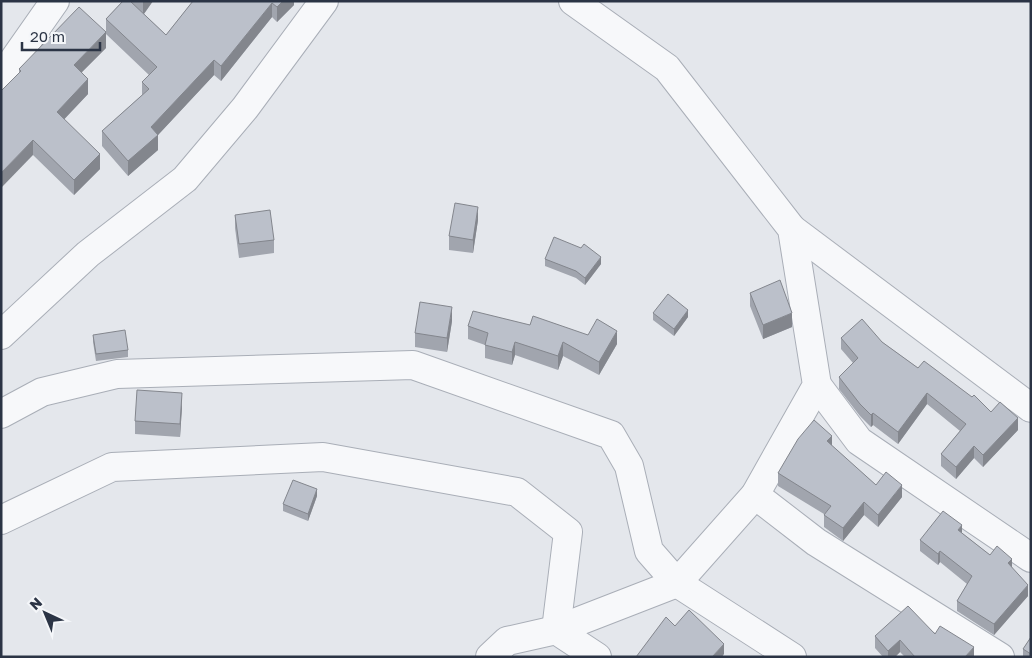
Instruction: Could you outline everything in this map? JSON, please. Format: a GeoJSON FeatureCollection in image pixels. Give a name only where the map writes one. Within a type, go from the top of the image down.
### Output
{"type":"FeatureCollection","features":[{"type":"Feature","properties":{"kind":"street"},"geometry":{"type":"LineString","coordinates":[[1,78],[55,1]]}},
{"type":"Feature","properties":{"kind":"street"},"geometry":{"type":"LineString","coordinates":[[1,335],[88,254],[184,179],[245,108],[324,1]]}},
{"type":"Feature","properties":{"kind":"street"},"geometry":{"type":"LineString","coordinates":[[573,1],[667,68],[792,229],[1031,408]]}},
{"type":"Feature","properties":{"kind":"street"},"geometry":{"type":"LineString","coordinates":[[792,229],[817,385],[859,441],[1031,558]]}},
{"type":"Feature","properties":{"kind":"street"},"geometry":{"type":"LineString","coordinates":[[1,414],[42,392],[117,374],[413,365],[611,435],[629,466],[649,551],[677,583],[792,657]]}},
{"type":"Feature","properties":{"kind":"street"},"geometry":{"type":"LineString","coordinates":[[490,657],[507,641],[556,630],[677,583],[755,495],[817,385]]}},
{"type":"Feature","properties":{"kind":"street"},"geometry":{"type":"LineString","coordinates":[[1,520],[112,467],[323,457],[517,492],[568,532],[556,630]]}},
{"type":"Feature","properties":{"kind":"street"},"geometry":{"type":"LineString","coordinates":[[755,495],[816,542],[1000,657]]}},
{"type":"Feature","properties":{"kind":"street"},"geometry":{"type":"LineString","coordinates":[[556,630],[597,657]]}},
{"type":"Feature","properties":{"kind":"building"},"geometry":{"type":"Polygon","coordinates":[[[123,1],[130,1],[166,35],[193,1],[283,1],[277,7],[272,3],[221,66],[214,60],[151,127],[158,135],[128,161],[102,131],[149,89],[142,82],[157,67],[106,19],[123,1]]]}},
{"type":"Feature","properties":{"kind":"building"},"geometry":{"type":"Polygon","coordinates":[[[79,7],[106,32],[74,65],[88,79],[57,112],[100,154],[74,180],[33,140],[1,173],[1,91],[21,71],[19,69],[79,7]]]}},
{"type":"Feature","properties":{"kind":"building"},"geometry":{"type":"Polygon","coordinates":[[[455,203],[478,207],[473,240],[449,236],[455,203]]]}},
{"type":"Feature","properties":{"kind":"building"},"geometry":{"type":"Polygon","coordinates":[[[270,210],[274,240],[239,244],[235,215],[270,210]]]}},
{"type":"Feature","properties":{"kind":"building"},"geometry":{"type":"Polygon","coordinates":[[[554,237],[581,248],[584,244],[601,257],[585,278],[576,271],[545,259],[554,237]]]}},
{"type":"Feature","properties":{"kind":"building"},"geometry":{"type":"Polygon","coordinates":[[[780,280],[792,313],[763,325],[750,293],[780,280]]]}},
{"type":"Feature","properties":{"kind":"building"},"geometry":{"type":"Polygon","coordinates":[[[668,294],[688,310],[674,329],[653,313],[668,294]]]}},
{"type":"Feature","properties":{"kind":"building"},"geometry":{"type":"Polygon","coordinates":[[[420,302],[452,307],[447,338],[415,333],[420,302]]]}},
{"type":"Feature","properties":{"kind":"building"},"geometry":{"type":"Polygon","coordinates":[[[473,311],[530,325],[533,316],[588,335],[597,319],[617,331],[599,362],[563,342],[558,356],[515,342],[512,352],[485,345],[488,333],[468,326],[473,311]]]}},
{"type":"Feature","properties":{"kind":"building"},"geometry":{"type":"Polygon","coordinates":[[[862,319],[882,342],[918,368],[924,361],[972,397],[974,395],[991,412],[1000,402],[1018,418],[983,455],[974,446],[956,467],[941,454],[966,424],[927,393],[898,432],[873,413],[871,415],[839,377],[858,358],[841,338],[862,319]]]}},
{"type":"Feature","properties":{"kind":"building"},"geometry":{"type":"Polygon","coordinates":[[[125,330],[128,350],[96,354],[93,335],[125,330]]]}},
{"type":"Feature","properties":{"kind":"building"},"geometry":{"type":"Polygon","coordinates":[[[137,390],[182,393],[180,424],[135,421],[137,390]]]}},
{"type":"Feature","properties":{"kind":"building"},"geometry":{"type":"Polygon","coordinates":[[[814,420],[832,436],[827,441],[876,485],[886,472],[902,485],[878,515],[864,502],[843,528],[824,515],[831,506],[778,473],[798,439],[814,420]]]}},
{"type":"Feature","properties":{"kind":"building"},"geometry":{"type":"Polygon","coordinates":[[[293,480],[317,489],[308,514],[283,504],[293,480]]]}},
{"type":"Feature","properties":{"kind":"building"},"geometry":{"type":"Polygon","coordinates":[[[943,511],[962,525],[958,530],[990,555],[997,546],[1012,559],[1008,563],[1028,585],[994,624],[957,601],[972,576],[940,551],[938,554],[920,540],[943,511]]]}},
{"type":"Feature","properties":{"kind":"building"},"geometry":{"type":"Polygon","coordinates":[[[908,606],[935,634],[940,626],[974,647],[965,657],[915,657],[900,640],[888,651],[875,636],[908,606]]]}},
{"type":"Feature","properties":{"kind":"building"},"geometry":{"type":"Polygon","coordinates":[[[689,610],[724,644],[712,657],[636,657],[666,617],[675,626],[689,610]]]}},
{"type":"Feature","properties":{"kind":"building"},"geometry":{"type":"Polygon","coordinates":[[[1031,637],[1031,654],[1023,649],[1031,637]]]}}]}
